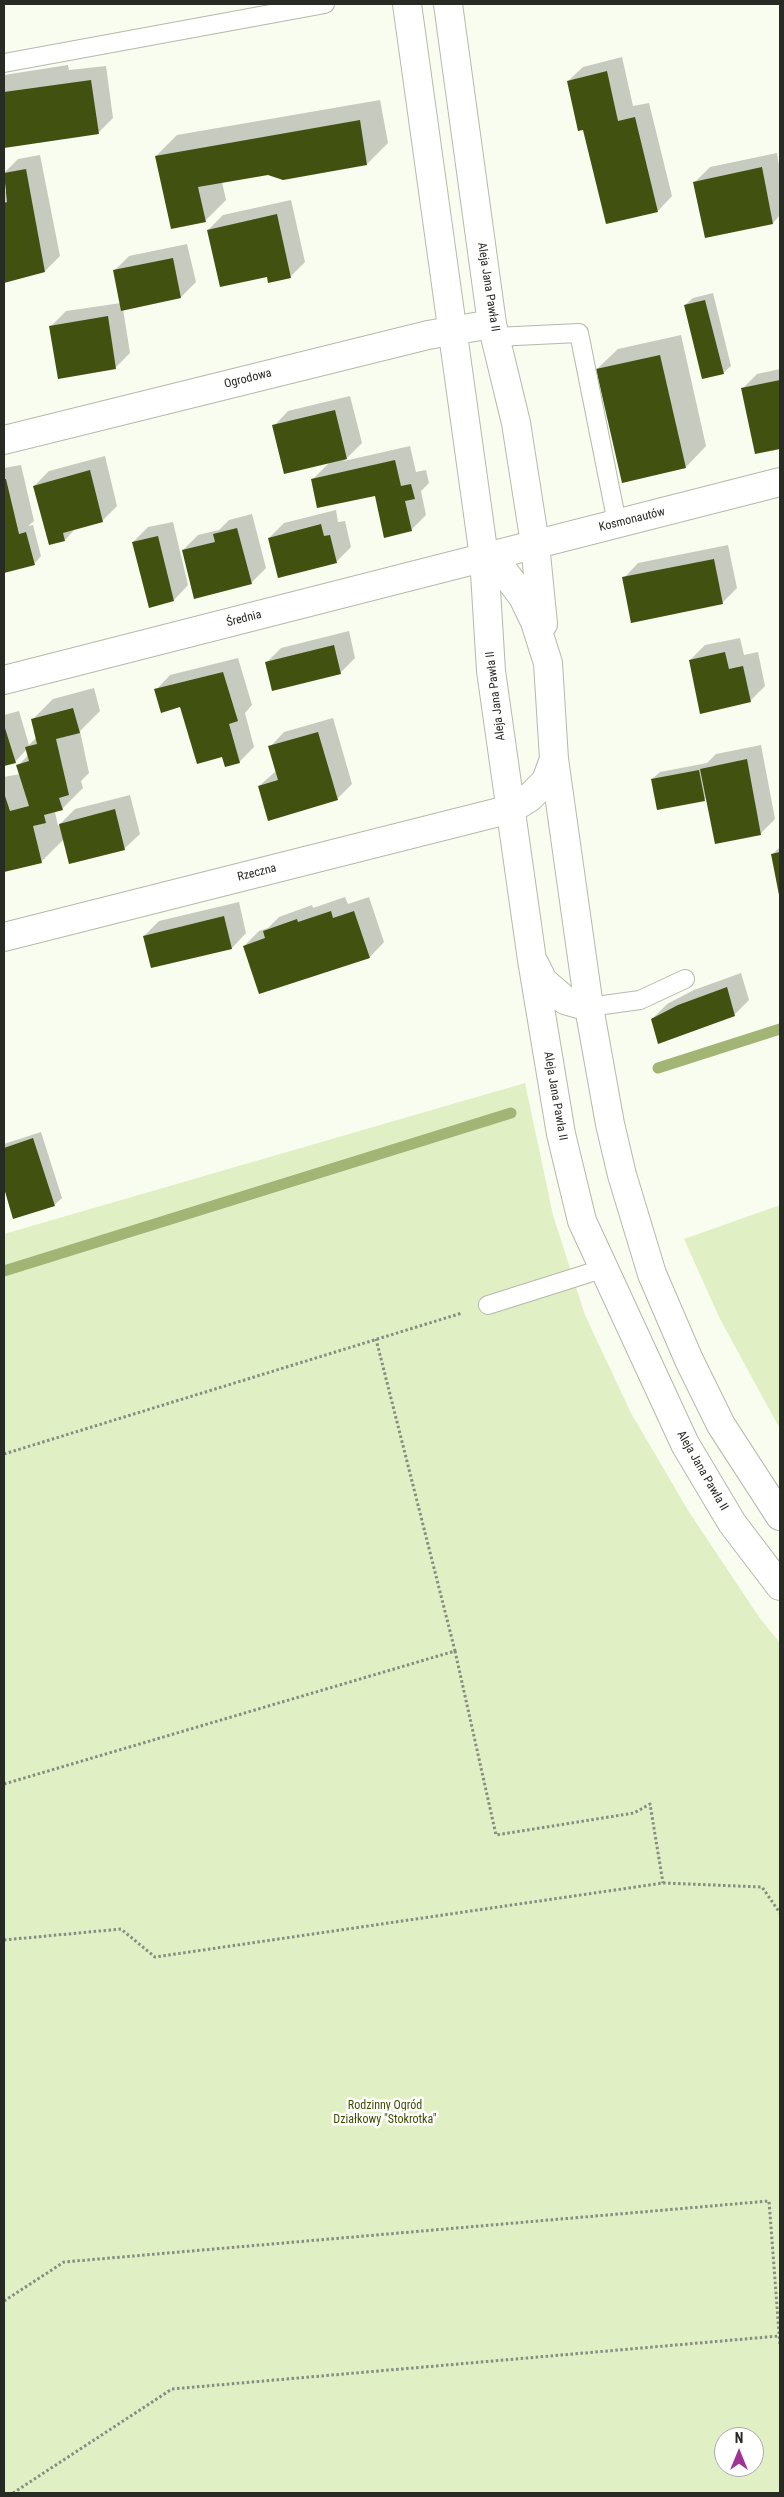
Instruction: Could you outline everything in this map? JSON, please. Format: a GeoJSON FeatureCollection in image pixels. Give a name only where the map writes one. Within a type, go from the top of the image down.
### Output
{"type":"FeatureCollection","features":[{"type":"Feature","properties":{"kind":"street","name":"Aleja Jana Pawła II"},"geometry":{"type":"LineString","coordinates":[[407,4],[484,557],[491,671],[532,960],[561,1134],[582,1221],[602,1269],[685,1444],[732,1523],[780,1586]]}},
{"type":"Feature","properties":{"kind":"street","name":"Aleja Jana Pawła II"},"geometry":{"type":"LineString","coordinates":[[448,4],[494,330],[516,423],[535,544],[554,759],[590,1007],[610,1124],[622,1175],[652,1274],[689,1360],[722,1425],[780,1516]]}},
{"type":"Feature","properties":{"kind":"street","name":"Ogrodowa"},"geometry":{"type":"LineString","coordinates":[[4,440],[453,329],[494,330]]}},
{"type":"Feature","properties":{"kind":"street","name":"Kosmonautów"},"geometry":{"type":"LineString","coordinates":[[484,557],[780,482]]}},
{"type":"Feature","properties":{"kind":"street","name":"Aleja Jana Pawła II"},"geometry":{"type":"LineString","coordinates":[[484,557],[502,569],[523,597],[535,622],[546,658]]}},
{"type":"Feature","properties":{"kind":"street","name":"Średnia"},"geometry":{"type":"LineString","coordinates":[[4,680],[484,557]]}},
{"type":"Feature","properties":{"kind":"street","name":"Rzeczna"},"geometry":{"type":"LineString","coordinates":[[4,937],[511,809],[530,798],[546,781],[554,759]]}},
{"type":"Feature","properties":{"kind":"street"},"geometry":{"type":"LineString","coordinates":[[532,960],[544,981],[566,1000],[590,1007]]}},
{"type":"Feature","properties":{"kind":"lane"},"geometry":{"type":"LineString","coordinates":[[4,63],[325,4]]}},
{"type":"Feature","properties":{"kind":"lane"},"geometry":{"type":"LineString","coordinates":[[494,330],[579,333],[617,523]]}},
{"type":"Feature","properties":{"kind":"lane"},"geometry":{"type":"LineString","coordinates":[[590,1007],[640,1000],[686,979]]}},
{"type":"Feature","properties":{"kind":"lane"},"geometry":{"type":"LineString","coordinates":[[488,1305],[602,1269]]}},
{"type":"Feature","properties":{"kind":"path"},"geometry":{"type":"LineString","coordinates":[[4,1454],[488,1305]]}},
{"type":"Feature","properties":{"kind":"path"},"geometry":{"type":"LineString","coordinates":[[376,1339],[455,1651],[496,1836],[634,1813],[650,1804],[663,1884]]}},
{"type":"Feature","properties":{"kind":"path"},"geometry":{"type":"LineString","coordinates":[[4,1784],[455,1651]]}},
{"type":"Feature","properties":{"kind":"path"},"geometry":{"type":"LineString","coordinates":[[4,1940],[121,1930],[155,1957],[663,1884],[762,1887],[780,1913]]}},
{"type":"Feature","properties":{"kind":"path"},"geometry":{"type":"LineString","coordinates":[[4,2301],[64,2262],[769,2201],[780,2346]]}},
{"type":"Feature","properties":{"kind":"path"},"geometry":{"type":"LineString","coordinates":[[13,2493],[172,2389],[780,2336]]}},
{"type":"Feature","properties":{"kind":"green space","name":"Rodzinny Ogród Działkowy \"Stokrotka\""},"geometry":{"type":"Polygon","coordinates":[[[525,1083],[553,1215],[585,1315],[631,1413],[689,1512],[759,1617],[780,1643],[780,2493],[4,2493],[4,1234],[525,1083]]]}},
{"type":"Feature","properties":{"kind":"green space"},"geometry":{"type":"Polygon","coordinates":[[[780,1205],[780,1429],[720,1319],[684,1239],[780,1205]]]}},
{"type":"Feature","properties":{"kind":"building"},"geometry":{"type":"Polygon","coordinates":[[[607,71],[618,121],[635,117],[658,212],[606,224],[583,130],[578,131],[567,81],[607,71]]]}},
{"type":"Feature","properties":{"kind":"building"},"geometry":{"type":"Polygon","coordinates":[[[91,80],[99,134],[4,148],[4,92],[91,80]]]}},
{"type":"Feature","properties":{"kind":"building"},"geometry":{"type":"Polygon","coordinates":[[[360,120],[367,165],[283,180],[268,175],[198,187],[206,222],[171,229],[155,156],[360,120]]]}},
{"type":"Feature","properties":{"kind":"building"},"geometry":{"type":"Polygon","coordinates":[[[762,167],[773,224],[705,238],[693,182],[762,167]]]}},
{"type":"Feature","properties":{"kind":"building"},"geometry":{"type":"Polygon","coordinates":[[[26,169],[45,272],[4,283],[4,203],[7,202],[4,173],[26,169]]]}},
{"type":"Feature","properties":{"kind":"building"},"geometry":{"type":"Polygon","coordinates":[[[277,214],[291,278],[268,283],[267,277],[220,287],[207,230],[277,214]]]}},
{"type":"Feature","properties":{"kind":"building"},"geometry":{"type":"Polygon","coordinates":[[[173,258],[181,298],[121,311],[113,270],[173,258]]]}},
{"type":"Feature","properties":{"kind":"building"},"geometry":{"type":"Polygon","coordinates":[[[705,300],[724,374],[702,379],[684,305],[705,300]]]}},
{"type":"Feature","properties":{"kind":"building"},"geometry":{"type":"Polygon","coordinates":[[[108,316],[116,369],[58,379],[49,326],[108,316]]]}},
{"type":"Feature","properties":{"kind":"building"},"geometry":{"type":"Polygon","coordinates":[[[660,355],[686,468],[622,483],[596,369],[660,355]]]}},
{"type":"Feature","properties":{"kind":"building"},"geometry":{"type":"Polygon","coordinates":[[[780,380],[780,449],[755,454],[741,388],[780,380]]]}},
{"type":"Feature","properties":{"kind":"building"},"geometry":{"type":"Polygon","coordinates":[[[335,410],[347,459],[284,474],[272,425],[335,410]]]}},
{"type":"Feature","properties":{"kind":"building"},"geometry":{"type":"Polygon","coordinates":[[[395,460],[401,486],[411,484],[415,499],[405,501],[412,531],[384,538],[375,496],[317,508],[311,479],[395,460]]]}},
{"type":"Feature","properties":{"kind":"building"},"geometry":{"type":"Polygon","coordinates":[[[90,470],[103,522],[63,533],[65,541],[49,545],[33,486],[90,470]]]}},
{"type":"Feature","properties":{"kind":"building"},"geometry":{"type":"Polygon","coordinates":[[[4,479],[6,479],[19,534],[26,532],[35,565],[4,573],[4,479]]]}},
{"type":"Feature","properties":{"kind":"building"},"geometry":{"type":"Polygon","coordinates":[[[321,524],[324,536],[330,535],[337,563],[278,578],[268,538],[321,524]]]}},
{"type":"Feature","properties":{"kind":"building"},"geometry":{"type":"Polygon","coordinates":[[[237,528],[252,584],[194,599],[182,550],[215,542],[213,534],[237,528]]]}},
{"type":"Feature","properties":{"kind":"building"},"geometry":{"type":"Polygon","coordinates":[[[158,536],[174,601],[149,608],[132,542],[158,536]]]}},
{"type":"Feature","properties":{"kind":"building"},"geometry":{"type":"Polygon","coordinates":[[[714,559],[723,604],[631,623],[622,577],[714,559]]]}},
{"type":"Feature","properties":{"kind":"building"},"geometry":{"type":"Polygon","coordinates":[[[334,645],[341,674],[272,691],[265,662],[334,645]]]}},
{"type":"Feature","properties":{"kind":"building"},"geometry":{"type":"Polygon","coordinates":[[[725,652],[729,669],[743,666],[751,702],[700,714],[689,660],[725,652]]]}},
{"type":"Feature","properties":{"kind":"building"},"geometry":{"type":"Polygon","coordinates":[[[223,672],[238,721],[229,724],[240,763],[225,767],[222,757],[197,764],[180,707],[161,713],[154,689],[223,672]]]}},
{"type":"Feature","properties":{"kind":"building"},"geometry":{"type":"Polygon","coordinates":[[[73,708],[80,733],[56,739],[69,795],[59,798],[63,810],[44,815],[46,823],[33,826],[42,863],[4,872],[4,793],[10,811],[29,806],[16,765],[29,761],[25,747],[37,744],[31,719],[73,708]]]}},
{"type":"Feature","properties":{"kind":"building"},"geometry":{"type":"Polygon","coordinates":[[[4,725],[16,763],[4,766],[4,725]]]}},
{"type":"Feature","properties":{"kind":"building"},"geometry":{"type":"Polygon","coordinates":[[[318,732],[338,800],[268,821],[258,786],[278,780],[268,746],[318,732]]]}},
{"type":"Feature","properties":{"kind":"building"},"geometry":{"type":"Polygon","coordinates":[[[747,759],[761,835],[715,844],[700,769],[747,759]]]}},
{"type":"Feature","properties":{"kind":"building"},"geometry":{"type":"Polygon","coordinates":[[[699,770],[705,801],[657,810],[651,779],[699,770]]]}},
{"type":"Feature","properties":{"kind":"building"},"geometry":{"type":"Polygon","coordinates":[[[115,809],[125,850],[69,864],[59,824],[115,809]]]}},
{"type":"Feature","properties":{"kind":"building"},"geometry":{"type":"Polygon","coordinates":[[[780,852],[780,895],[779,895],[771,854],[780,852]]]}},
{"type":"Feature","properties":{"kind":"building"},"geometry":{"type":"Polygon","coordinates":[[[331,911],[333,918],[354,911],[370,958],[259,994],[243,946],[265,938],[263,931],[297,919],[298,922],[331,911]]]}},
{"type":"Feature","properties":{"kind":"building"},"geometry":{"type":"Polygon","coordinates":[[[224,916],[232,949],[151,968],[143,936],[224,916]]]}},
{"type":"Feature","properties":{"kind":"building"},"geometry":{"type":"Polygon","coordinates":[[[727,987],[735,1016],[658,1044],[651,1019],[678,1005],[727,987]]]}},
{"type":"Feature","properties":{"kind":"building"},"geometry":{"type":"Polygon","coordinates":[[[33,1138],[55,1206],[13,1219],[4,1188],[4,1148],[33,1138]]]}},
{"type":"Feature","properties":{"kind":"waterway"},"geometry":{"type":"LineString","coordinates":[[658,1068],[780,1029]]}},
{"type":"Feature","properties":{"kind":"waterway"},"geometry":{"type":"LineString","coordinates":[[4,1271],[511,1113]]}}]}
